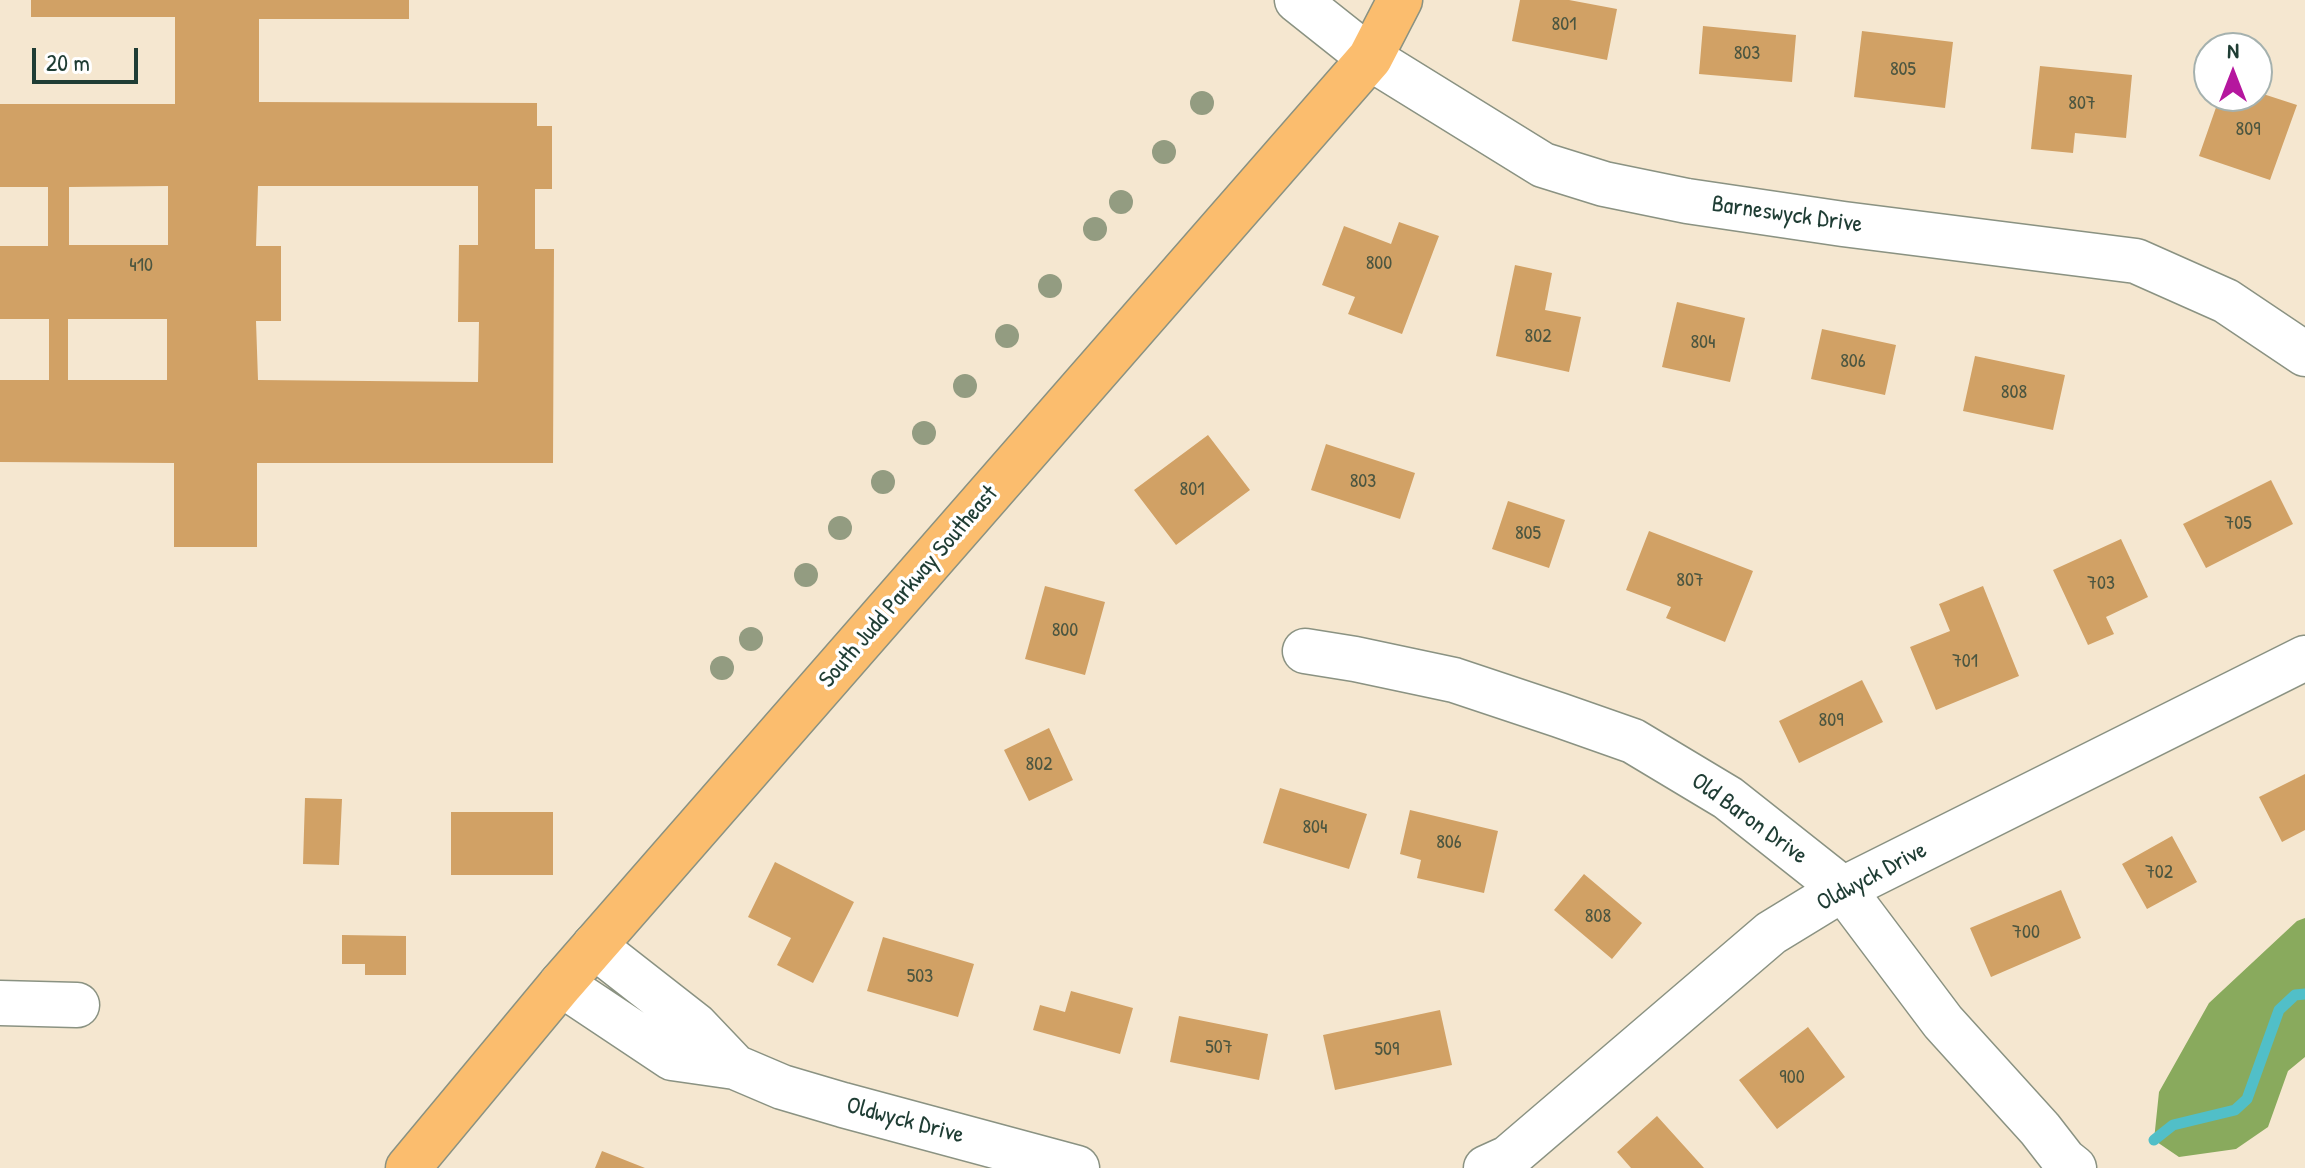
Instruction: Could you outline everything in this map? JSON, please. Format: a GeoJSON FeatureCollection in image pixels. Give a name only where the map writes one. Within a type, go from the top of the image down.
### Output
{"type":"FeatureCollection","features":[{"type":"Feature","properties":{"kind":"highway","name":"South Judd Parkway Southeast"},"geometry":{"type":"LineString","coordinates":[[408,1168],[561,984],[1370,58],[1400,0]]}},
{"type":"Feature","properties":{"kind":"street","name":"Barneswyck Drive"},"geometry":{"type":"LineString","coordinates":[[1297,0],[1370,58],[1543,165],[1604,184],[1687,201],[2136,261],[2226,301],[2305,354]]}},
{"type":"Feature","properties":{"kind":"street","name":"Old Baron Drive"},"geometry":{"type":"LineString","coordinates":[[1305,651],[1454,680],[1633,741],[1728,798],[1843,889],[1943,1022],[2074,1168]]}},
{"type":"Feature","properties":{"kind":"street","name":"Oldwyck Drive"},"geometry":{"type":"LineString","coordinates":[[1503,1165],[1771,933],[1843,889],[2305,658]]}},
{"type":"Feature","properties":{"kind":"street","name":"Oldwyck Drive"},"geometry":{"type":"LineString","coordinates":[[594,946],[695,1025],[735,1067]]}},
{"type":"Feature","properties":{"kind":"street","name":"Oldwyck Drive"},"geometry":{"type":"LineString","coordinates":[[561,984],[672,1058],[735,1067],[782,1087],[1077,1168]]}},
{"type":"Feature","properties":{"kind":"street"},"geometry":{"type":"LineString","coordinates":[[0,1003],[77,1005]]}},
{"type":"Feature","properties":{"kind":"green space"},"geometry":{"type":"Polygon","coordinates":[[[2305,918],[2305,1057],[2288,1071],[2268,1127],[2236,1149],[2179,1157],[2154,1140],[2159,1092],[2209,1003],[2297,921],[2305,918]]]}},
{"type":"Feature","properties":{"kind":"building"},"geometry":{"type":"Polygon","coordinates":[[[31,0],[409,0],[409,19],[259,19],[259,102],[537,103],[537,126],[552,126],[552,189],[535,189],[535,249],[554,249],[553,463],[257,463],[257,547],[174,547],[174,463],[0,462],[0,380],[49,380],[49,319],[0,319],[0,246],[48,246],[48,187],[0,187],[0,104],[175,104],[175,17],[31,17],[31,0]],[[168,186],[69,187],[69,245],[168,245],[168,186]],[[258,186],[256,246],[281,246],[281,321],[256,321],[258,380],[478,382],[479,322],[458,322],[459,245],[478,245],[478,186],[258,186]],[[68,319],[68,380],[167,380],[167,319],[68,319]]]}},
{"type":"Feature","properties":{"kind":"building"},"geometry":{"type":"Polygon","coordinates":[[[1520,0],[1569,0],[1617,9],[1607,60],[1512,41],[1520,0]]]}},
{"type":"Feature","properties":{"kind":"building"},"geometry":{"type":"Polygon","coordinates":[[[1703,26],[1796,35],[1792,82],[1699,74],[1703,26]]]}},
{"type":"Feature","properties":{"kind":"building"},"geometry":{"type":"Polygon","coordinates":[[[1862,31],[1953,42],[1945,108],[1854,97],[1862,31]]]}},
{"type":"Feature","properties":{"kind":"building"},"geometry":{"type":"Polygon","coordinates":[[[2040,66],[2132,75],[2126,138],[2075,133],[2073,153],[2031,149],[2040,66]]]}},
{"type":"Feature","properties":{"kind":"building"},"geometry":{"type":"Polygon","coordinates":[[[2273,97],[2297,105],[2270,180],[2199,156],[2214,112],[2273,112],[2273,97]]]}},
{"type":"Feature","properties":{"kind":"building"},"geometry":{"type":"Polygon","coordinates":[[[1399,222],[1439,236],[1402,334],[1348,314],[1355,297],[1322,285],[1344,226],[1391,244],[1399,222]]]}},
{"type":"Feature","properties":{"kind":"building"},"geometry":{"type":"Polygon","coordinates":[[[1515,265],[1552,273],[1545,310],[1581,317],[1569,372],[1496,356],[1515,265]]]}},
{"type":"Feature","properties":{"kind":"building"},"geometry":{"type":"Polygon","coordinates":[[[1677,302],[1745,318],[1730,382],[1662,367],[1677,302]]]}},
{"type":"Feature","properties":{"kind":"building"},"geometry":{"type":"Polygon","coordinates":[[[1822,329],[1896,345],[1885,395],[1811,379],[1822,329]]]}},
{"type":"Feature","properties":{"kind":"building"},"geometry":{"type":"Polygon","coordinates":[[[1975,356],[2065,375],[2053,430],[1963,411],[1975,356]]]}},
{"type":"Feature","properties":{"kind":"building"},"geometry":{"type":"Polygon","coordinates":[[[1208,435],[1250,490],[1176,545],[1134,490],[1208,435]]]}},
{"type":"Feature","properties":{"kind":"building"},"geometry":{"type":"Polygon","coordinates":[[[1326,444],[1415,473],[1400,519],[1311,490],[1326,444]]]}},
{"type":"Feature","properties":{"kind":"building"},"geometry":{"type":"Polygon","coordinates":[[[2271,480],[2293,524],[2206,568],[2183,524],[2271,480]]]}},
{"type":"Feature","properties":{"kind":"building"},"geometry":{"type":"Polygon","coordinates":[[[1508,501],[1565,520],[1549,568],[1492,549],[1508,501]]]}},
{"type":"Feature","properties":{"kind":"building"},"geometry":{"type":"Polygon","coordinates":[[[1649,531],[1753,571],[1725,642],[1666,618],[1671,607],[1626,590],[1649,531]]]}},
{"type":"Feature","properties":{"kind":"building"},"geometry":{"type":"Polygon","coordinates":[[[2121,539],[2148,597],[2106,617],[2114,634],[2088,645],[2053,570],[2121,539]]]}},
{"type":"Feature","properties":{"kind":"building"},"geometry":{"type":"Polygon","coordinates":[[[1045,586],[1105,602],[1085,675],[1025,659],[1045,586]]]}},
{"type":"Feature","properties":{"kind":"building"},"geometry":{"type":"Polygon","coordinates":[[[1983,586],[2019,676],[1936,710],[1910,647],[1950,631],[1939,604],[1983,586]]]}},
{"type":"Feature","properties":{"kind":"building"},"geometry":{"type":"Polygon","coordinates":[[[1862,680],[1883,722],[1799,763],[1779,721],[1862,680]]]}},
{"type":"Feature","properties":{"kind":"building"},"geometry":{"type":"Polygon","coordinates":[[[1049,728],[1073,780],[1029,801],[1004,750],[1049,728]]]}},
{"type":"Feature","properties":{"kind":"building"},"geometry":{"type":"Polygon","coordinates":[[[2305,774],[2305,830],[2282,842],[2259,797],[2305,774]]]}},
{"type":"Feature","properties":{"kind":"building"},"geometry":{"type":"Polygon","coordinates":[[[1280,788],[1367,814],[1349,869],[1263,843],[1280,788]]]}},
{"type":"Feature","properties":{"kind":"building"},"geometry":{"type":"Polygon","coordinates":[[[305,798],[342,799],[339,865],[303,864],[305,798]]]}},
{"type":"Feature","properties":{"kind":"building"},"geometry":{"type":"Polygon","coordinates":[[[1410,810],[1498,831],[1484,893],[1417,878],[1421,860],[1400,854],[1410,810]]]}},
{"type":"Feature","properties":{"kind":"building"},"geometry":{"type":"Polygon","coordinates":[[[451,812],[553,812],[553,875],[451,875],[451,812]]]}},
{"type":"Feature","properties":{"kind":"building"},"geometry":{"type":"Polygon","coordinates":[[[2172,836],[2197,882],[2147,909],[2122,864],[2172,836]]]}},
{"type":"Feature","properties":{"kind":"building"},"geometry":{"type":"Polygon","coordinates":[[[775,862],[854,902],[813,983],[777,965],[791,938],[748,917],[775,862]]]}},
{"type":"Feature","properties":{"kind":"building"},"geometry":{"type":"Polygon","coordinates":[[[1584,874],[1642,923],[1612,959],[1554,910],[1584,874]]]}},
{"type":"Feature","properties":{"kind":"building"},"geometry":{"type":"Polygon","coordinates":[[[2061,890],[2081,938],[1991,977],[1970,928],[2061,890]]]}},
{"type":"Feature","properties":{"kind":"building"},"geometry":{"type":"Polygon","coordinates":[[[342,935],[406,936],[406,975],[365,975],[365,964],[342,964],[342,935]]]}},
{"type":"Feature","properties":{"kind":"building"},"geometry":{"type":"Polygon","coordinates":[[[883,937],[974,964],[958,1017],[867,991],[883,937]]]}},
{"type":"Feature","properties":{"kind":"building"},"geometry":{"type":"Polygon","coordinates":[[[1071,991],[1133,1008],[1120,1054],[1033,1030],[1040,1005],[1065,1012],[1071,991]]]}},
{"type":"Feature","properties":{"kind":"building"},"geometry":{"type":"Polygon","coordinates":[[[1440,1010],[1452,1065],[1335,1090],[1323,1035],[1440,1010]]]}},
{"type":"Feature","properties":{"kind":"building"},"geometry":{"type":"Polygon","coordinates":[[[1179,1016],[1268,1034],[1259,1080],[1170,1062],[1179,1016]]]}},
{"type":"Feature","properties":{"kind":"building"},"geometry":{"type":"Polygon","coordinates":[[[1808,1027],[1845,1077],[1777,1129],[1739,1080],[1808,1027]]]}},
{"type":"Feature","properties":{"kind":"building"},"geometry":{"type":"Polygon","coordinates":[[[1657,1116],[1704,1168],[1631,1168],[1617,1152],[1657,1116]]]}},
{"type":"Feature","properties":{"kind":"building"},"geometry":{"type":"Polygon","coordinates":[[[602,1151],[645,1168],[595,1168],[602,1151]]]}},
{"type":"Feature","properties":{"kind":"waterway"},"geometry":{"type":"LineString","coordinates":[[2154,1140],[2173,1125],[2235,1110],[2247,1099],[2279,1010],[2295,995],[2305,994]]}}]}
